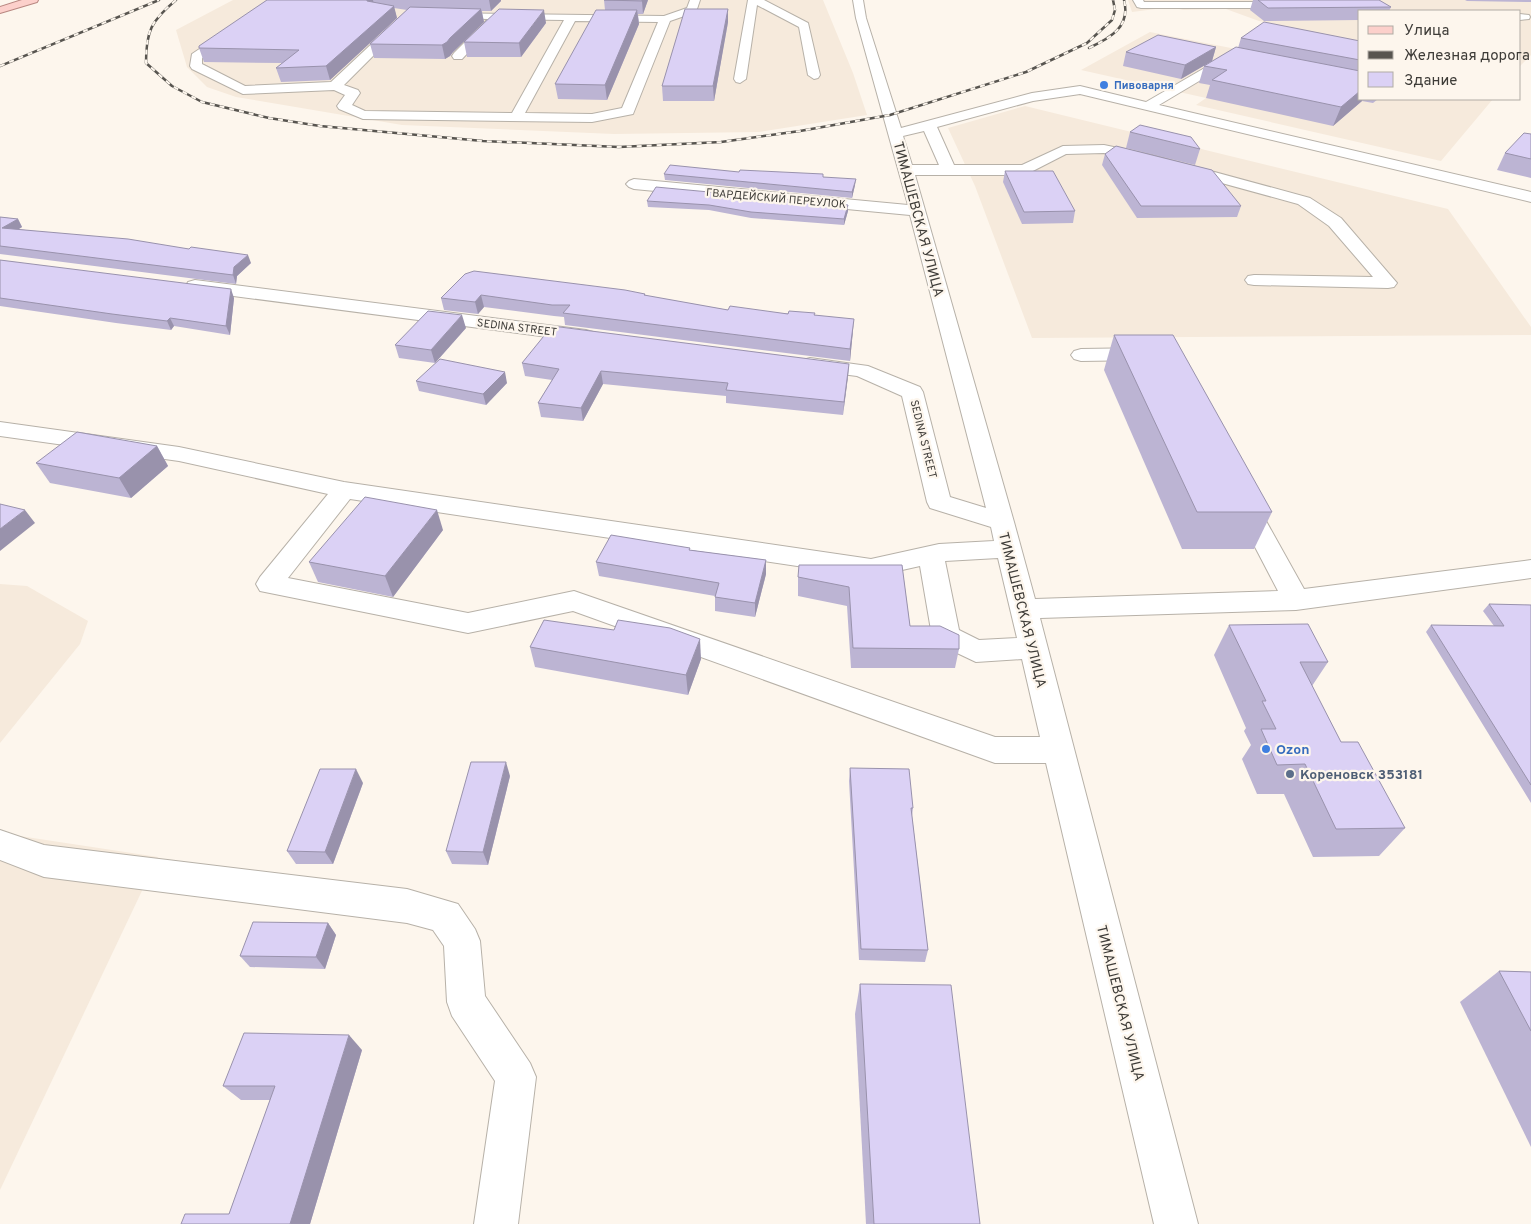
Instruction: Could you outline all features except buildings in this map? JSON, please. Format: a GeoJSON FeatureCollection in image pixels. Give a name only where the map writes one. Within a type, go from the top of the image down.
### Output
{"type":"FeatureCollection","features":[{"type":"Feature","properties":{"kind":"main road"},"geometry":{"type":"LineString","coordinates":[[0,10],[34,0]]}},
{"type":"Feature","properties":{"kind":"street"},"geometry":{"type":"LineString","coordinates":[[279,0],[196,57],[196,66],[243,90],[336,86],[353,93],[344,106],[363,115],[592,118],[628,111],[665,19]]}},
{"type":"Feature","properties":{"kind":"street"},"geometry":{"type":"LineString","coordinates":[[438,15],[665,19],[692,10],[695,0]]}},
{"type":"Feature","properties":{"kind":"street"},"geometry":{"type":"LineString","coordinates":[[740,80],[755,0],[804,25],[814,75]]}},
{"type":"Feature","properties":{"kind":"street","name":"ТИМАШЕВСКАЯ УЛИЦА"},"geometry":{"type":"LineString","coordinates":[[858,0],[861,18],[896,134],[1002,522],[1176,1224]]}},
{"type":"Feature","properties":{"kind":"street"},"geometry":{"type":"LineString","coordinates":[[1138,0],[1141,5],[1309,5],[1346,0]]}},
{"type":"Feature","properties":{"kind":"street"},"geometry":{"type":"LineString","coordinates":[[458,56],[510,5]]}},
{"type":"Feature","properties":{"kind":"street"},"geometry":{"type":"LineString","coordinates":[[336,86],[409,15],[392,12]]}},
{"type":"Feature","properties":{"kind":"street"},"geometry":{"type":"LineString","coordinates":[[517,116],[571,18]]}},
{"type":"Feature","properties":{"kind":"street"},"geometry":{"type":"LineString","coordinates":[[1148,106],[1232,59],[1207,54]]}},
{"type":"Feature","properties":{"kind":"street"},"geometry":{"type":"LineString","coordinates":[[896,134],[1032,97],[1080,90],[1531,197]]}},
{"type":"Feature","properties":{"kind":"street"},"geometry":{"type":"LineString","coordinates":[[929,125],[949,170]]}},
{"type":"Feature","properties":{"kind":"street"},"geometry":{"type":"LineString","coordinates":[[906,170],[1024,170],[1063,150],[1104,149],[1147,158],[1304,201],[1335,222],[1388,284],[1254,280]]}},
{"type":"Feature","properties":{"kind":"street","name":"ГВАРДЕЙСКИЙ ПЕРЕУЛОК"},"geometry":{"type":"LineString","coordinates":[[634,184],[917,211]]}},
{"type":"Feature","properties":{"kind":"street","name":"SEDINA STREET"},"geometry":{"type":"LineString","coordinates":[[178,284],[604,338]]}},
{"type":"Feature","properties":{"kind":"street"},"geometry":{"type":"LineString","coordinates":[[1081,355],[1165,354],[1170,362]]}},
{"type":"Feature","properties":{"kind":"street","name":"SEDINA STREET"},"geometry":{"type":"LineString","coordinates":[[791,362],[861,370],[912,392],[939,502],[1002,522]]}},
{"type":"Feature","properties":{"kind":"street"},"geometry":{"type":"LineString","coordinates":[[0,429],[179,454],[344,490],[871,568],[931,555],[1008,548]]}},
{"type":"Feature","properties":{"kind":"street"},"geometry":{"type":"LineString","coordinates":[[1235,486],[1296,600]]}},
{"type":"Feature","properties":{"kind":"street"},"geometry":{"type":"LineString","coordinates":[[344,490],[269,584],[468,623],[574,601],[995,750],[1058,750]]}},
{"type":"Feature","properties":{"kind":"street"},"geometry":{"type":"LineString","coordinates":[[931,555],[946,636],[976,651],[1033,648]]}},
{"type":"Feature","properties":{"kind":"street"},"geometry":{"type":"LineString","coordinates":[[1023,609],[1296,600],[1531,569]]}},
{"type":"Feature","properties":{"kind":"street"},"geometry":{"type":"LineString","coordinates":[[0,845],[44,860],[407,906],[445,916],[462,941],[466,1002],[516,1077],[496,1224]]}},
{"type":"Feature","properties":{"kind":"shaded area"},"geometry":{"type":"Polygon","coordinates":[[[233,0],[823,0],[853,73],[867,115],[759,132],[614,134],[402,125],[236,97],[207,87],[187,67],[176,30],[233,0]]]}},
{"type":"Feature","properties":{"kind":"shaded area"},"geometry":{"type":"Polygon","coordinates":[[[1128,0],[1531,0],[1531,55],[1521,65],[1521,10],[1358,10],[1358,100],[1492,100],[1441,161],[1196,105],[1206,98],[1081,70],[1150,32],[1241,50],[1279,25],[1259,21],[1226,9],[1183,10],[1171,7],[1132,12],[1128,0]]]}},
{"type":"Feature","properties":{"kind":"shaded area"},"geometry":{"type":"Polygon","coordinates":[[[1025,106],[1448,209],[1531,327],[1531,335],[1032,338],[975,186],[948,128],[1025,106]]]}},
{"type":"Feature","properties":{"kind":"shaded area"},"geometry":{"type":"Polygon","coordinates":[[[0,584],[27,586],[88,621],[80,644],[0,743],[0,584]]]}},
{"type":"Feature","properties":{"kind":"shaded area"},"geometry":{"type":"Polygon","coordinates":[[[0,833],[158,857],[0,1190],[0,833]]]}},
{"type":"Feature","properties":{"kind":"railway"},"geometry":{"type":"LineString","coordinates":[[0,66],[159,0]]}},
{"type":"Feature","properties":{"kind":"railway"},"geometry":{"type":"LineString","coordinates":[[176,0],[161,14],[152,27],[147,43],[146,63],[172,86],[202,102],[269,118],[320,126],[483,141],[619,147],[721,142],[800,131],[890,115],[1026,72],[1087,43],[1112,20],[1115,10],[1113,0]]}},
{"type":"Feature","properties":{"kind":"railway"},"geometry":{"type":"LineString","coordinates":[[1089,48],[1111,36],[1122,24],[1125,9],[1124,0]]}},
{"type":"Feature","properties":{"kind":"place","name":"Пивоварня"},"geometry":{"type":"Point","coordinates":[1104,85]}},
{"type":"Feature","properties":{"kind":"place","name":"Ozon"},"geometry":{"type":"Point","coordinates":[1266,749]}},
{"type":"Feature","properties":{"kind":"place","name":"Кореновск 353181"},"geometry":{"type":"Point","coordinates":[1290,774]}}]}
